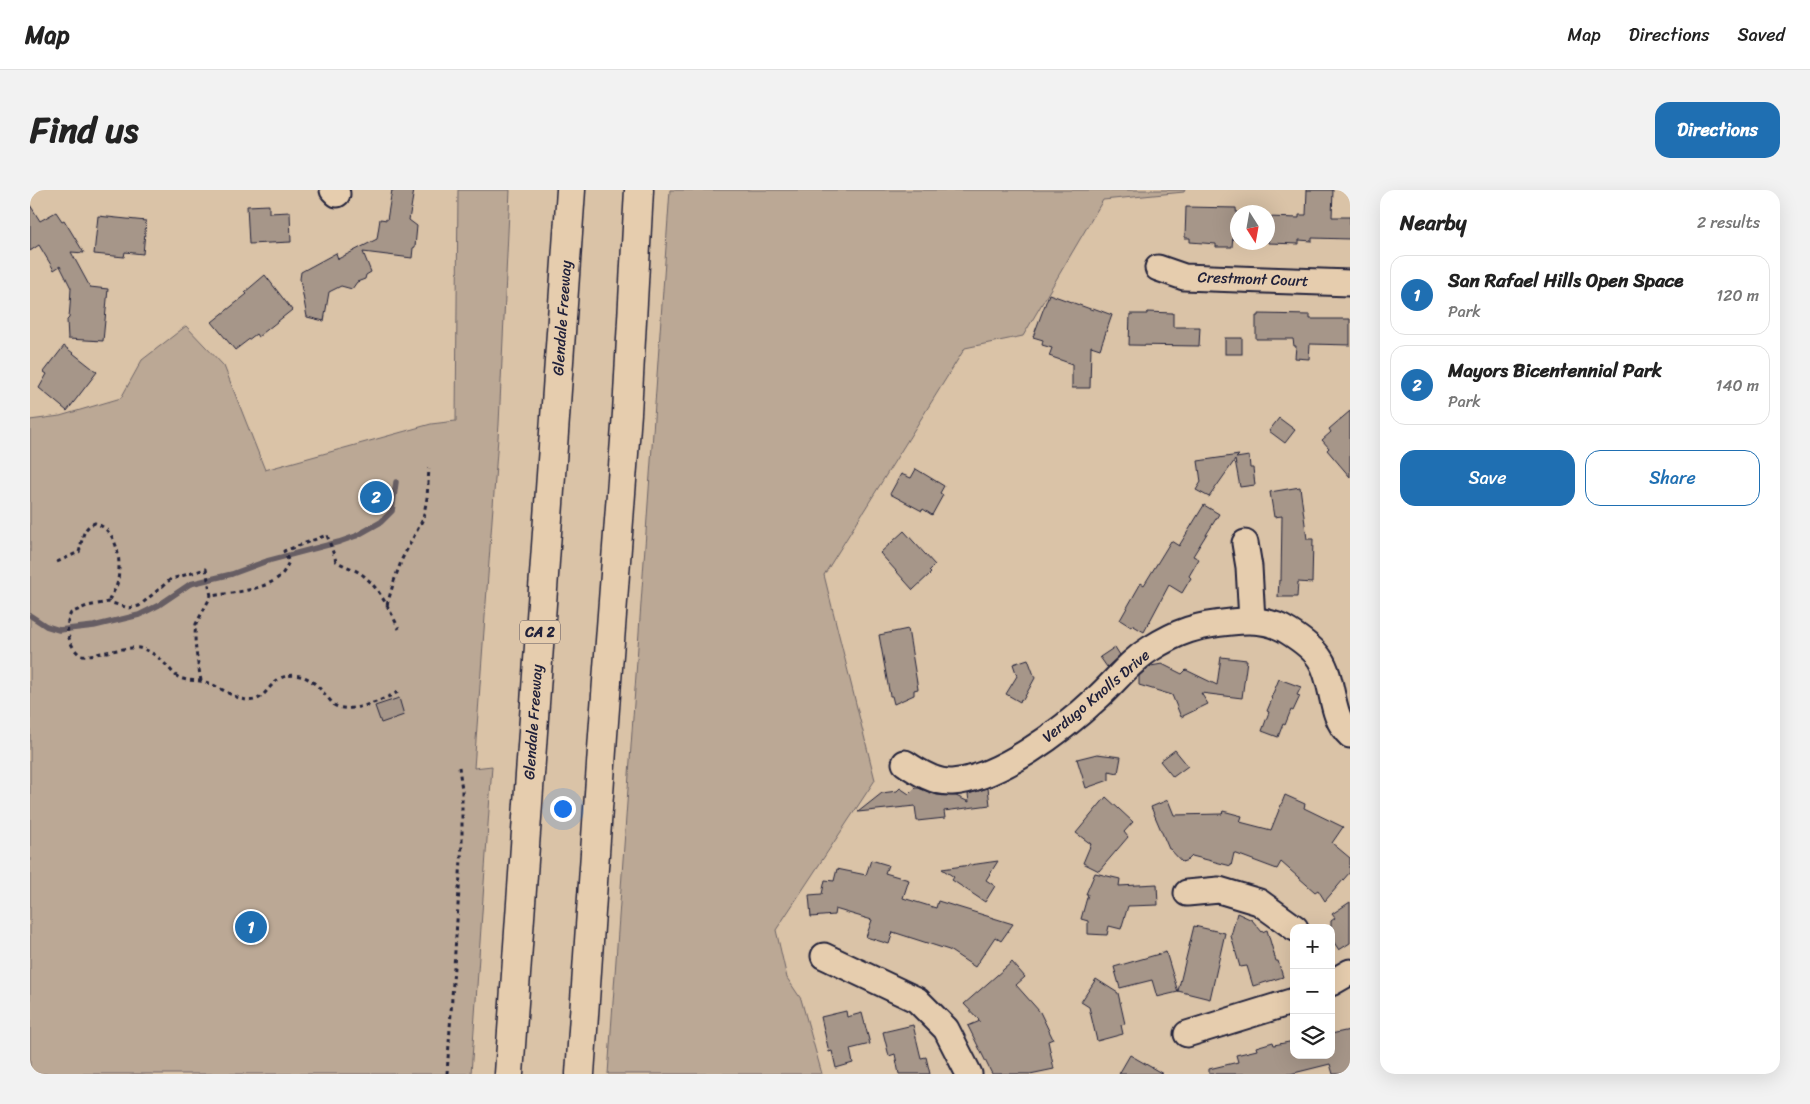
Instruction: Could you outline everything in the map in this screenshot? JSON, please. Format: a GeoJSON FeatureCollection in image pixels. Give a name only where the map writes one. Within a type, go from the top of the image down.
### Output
{"type":"FeatureCollection","features":[{"type":"Feature","properties":{"kind":"highway","name":"Glendale Freeway"},"geometry":{"type":"LineString","coordinates":[[509,1074],[570,190]]}},
{"type":"Feature","properties":{"kind":"highway"},"geometry":{"type":"LineString","coordinates":[[580,1074],[627,413],[639,190]]}},
{"type":"Feature","properties":{"kind":"street","name":"Crestmont Court"},"geometry":{"type":"LineString","coordinates":[[1158,268],[1184,277],[1350,283]]}},
{"type":"Feature","properties":{"kind":"street"},"geometry":{"type":"LineString","coordinates":[[1245,543],[1249,567],[1252,620]]}},
{"type":"Feature","properties":{"kind":"street","name":"Verdugo Knolls Drive"},"geometry":{"type":"LineString","coordinates":[[904,763],[923,776],[951,782],[985,775],[1032,749],[1065,725],[1098,698],[1118,675],[1148,650],[1184,631],[1205,625],[1252,620],[1287,630],[1320,658],[1327,674],[1340,724],[1350,735]]}},
{"type":"Feature","properties":{"kind":"street"},"geometry":{"type":"LineString","coordinates":[[1187,893],[1219,890],[1259,902],[1290,924]]}},
{"type":"Feature","properties":{"kind":"street"},"geometry":{"type":"LineString","coordinates":[[824,956],[916,1000],[946,1030],[969,1074]]}},
{"type":"Feature","properties":{"kind":"street"},"geometry":{"type":"LineString","coordinates":[[1335,981],[1350,972]]}},
{"type":"Feature","properties":{"kind":"street"},"geometry":{"type":"LineString","coordinates":[[1187,1034],[1290,1002]]}},
{"type":"Feature","properties":{"kind":"path"},"geometry":{"type":"LineString","coordinates":[[387,605],[402,558],[423,519],[427,498],[429,468]]}},
{"type":"Feature","properties":{"kind":"path"},"geometry":{"type":"LineString","coordinates":[[57,562],[79,552],[82,537],[90,525],[96,523],[103,526],[111,533],[119,561],[118,582],[108,602]]}},
{"type":"Feature","properties":{"kind":"path"},"geometry":{"type":"LineString","coordinates":[[211,596],[253,588],[270,582],[280,576],[289,562],[284,551],[327,535],[336,561],[366,577],[387,605],[399,629]]}},
{"type":"Feature","properties":{"kind":"path"},"geometry":{"type":"LineString","coordinates":[[202,681],[195,642],[195,629],[211,596],[206,569],[176,577],[166,582],[139,606],[129,608],[108,602],[87,606],[74,610],[71,613],[68,623],[69,638],[78,653],[83,656],[138,648],[153,654],[164,662],[177,677],[202,681],[242,699],[260,699],[275,680],[291,675],[298,675],[311,681],[338,708],[349,709],[398,692]]}},
{"type":"Feature","properties":{"kind":"path"},"geometry":{"type":"LineString","coordinates":[[447,1074],[462,844],[462,790],[459,767]]}},
{"type":"Feature","properties":{"kind":"shaded area"},"geometry":{"type":"Polygon","coordinates":[[[458,190],[510,190],[499,424],[474,768],[492,766],[471,1074],[30,1074],[30,420],[60,416],[121,398],[142,360],[186,326],[224,366],[265,470],[431,424],[456,421],[458,190]]]}},
{"type":"Feature","properties":{"kind":"shaded area"},"geometry":{"type":"Polygon","coordinates":[[[670,190],[1185,190],[1184,192],[1103,200],[1023,336],[965,348],[824,575],[875,780],[776,930],[787,978],[801,999],[822,1074],[608,1074],[670,190]]]}},
{"type":"Feature","properties":{"kind":"building"},"geometry":{"type":"Polygon","coordinates":[[[392,190],[414,190],[409,220],[417,226],[412,258],[363,252],[371,272],[366,275],[365,279],[357,282],[352,289],[341,286],[329,292],[324,321],[307,317],[300,279],[301,272],[336,253],[338,259],[377,239],[380,219],[387,220],[392,190]]]}},
{"type":"Feature","properties":{"kind":"building"},"geometry":{"type":"Polygon","coordinates":[[[1307,190],[1333,190],[1332,217],[1350,217],[1350,239],[1312,238],[1312,241],[1299,240],[1299,244],[1275,243],[1275,217],[1299,218],[1299,215],[1306,215],[1307,190]]]}},
{"type":"Feature","properties":{"kind":"building"},"geometry":{"type":"Polygon","coordinates":[[[30,205],[40,221],[56,212],[62,221],[64,220],[84,253],[71,252],[90,287],[108,289],[103,341],[68,339],[67,320],[69,318],[71,288],[60,266],[54,270],[39,245],[30,251],[30,205]]]}},
{"type":"Feature","properties":{"kind":"building"},"geometry":{"type":"Polygon","coordinates":[[[269,205],[269,213],[290,212],[291,242],[249,244],[247,206],[269,205]]]}},
{"type":"Feature","properties":{"kind":"building"},"geometry":{"type":"Polygon","coordinates":[[[1186,207],[1230,208],[1230,247],[1216,247],[1216,244],[1190,242],[1190,238],[1185,238],[1186,207]]]}},
{"type":"Feature","properties":{"kind":"building"},"geometry":{"type":"Polygon","coordinates":[[[98,216],[146,221],[143,254],[125,252],[124,257],[94,254],[98,216]]]}},
{"type":"Feature","properties":{"kind":"building"},"geometry":{"type":"Polygon","coordinates":[[[265,275],[292,310],[258,337],[256,334],[235,350],[212,322],[247,294],[245,292],[265,275]]]}},
{"type":"Feature","properties":{"kind":"building"},"geometry":{"type":"Polygon","coordinates":[[[1049,294],[1112,315],[1100,349],[1091,346],[1090,388],[1072,388],[1072,364],[1049,356],[1052,348],[1042,345],[1043,340],[1033,337],[1049,294]]]}},
{"type":"Feature","properties":{"kind":"building"},"geometry":{"type":"Polygon","coordinates":[[[1147,312],[1173,313],[1173,327],[1200,327],[1199,346],[1129,345],[1130,314],[1147,314],[1147,312]]]}},
{"type":"Feature","properties":{"kind":"building"},"geometry":{"type":"Polygon","coordinates":[[[1259,314],[1310,315],[1310,319],[1350,319],[1350,345],[1310,344],[1309,359],[1295,358],[1296,346],[1294,346],[1293,339],[1256,339],[1256,316],[1259,316],[1259,314]]]}},
{"type":"Feature","properties":{"kind":"building"},"geometry":{"type":"Polygon","coordinates":[[[1225,338],[1242,338],[1242,354],[1225,354],[1225,338]]]}},
{"type":"Feature","properties":{"kind":"building"},"geometry":{"type":"Polygon","coordinates":[[[64,346],[97,372],[67,411],[39,388],[47,374],[44,372],[64,346]]]}},
{"type":"Feature","properties":{"kind":"building"},"geometry":{"type":"Polygon","coordinates":[[[1350,411],[1350,477],[1327,450],[1329,448],[1322,440],[1331,432],[1329,429],[1350,411]]]}},
{"type":"Feature","properties":{"kind":"building"},"geometry":{"type":"Polygon","coordinates":[[[1279,418],[1295,430],[1285,443],[1269,431],[1279,418]]]}},
{"type":"Feature","properties":{"kind":"building"},"geometry":{"type":"Polygon","coordinates":[[[1239,455],[1236,458],[1249,456],[1255,485],[1240,487],[1235,460],[1209,497],[1196,490],[1201,482],[1198,461],[1239,455]]]}},
{"type":"Feature","properties":{"kind":"building"},"geometry":{"type":"Polygon","coordinates":[[[916,469],[944,486],[940,493],[943,495],[932,515],[890,494],[901,474],[911,478],[916,469]]]}},
{"type":"Feature","properties":{"kind":"building"},"geometry":{"type":"Polygon","coordinates":[[[1300,487],[1307,539],[1313,539],[1312,583],[1298,582],[1297,597],[1278,597],[1279,580],[1281,580],[1282,516],[1274,517],[1270,492],[1300,487]]]}},
{"type":"Feature","properties":{"kind":"building"},"geometry":{"type":"Polygon","coordinates":[[[1204,505],[1219,514],[1193,556],[1199,559],[1182,593],[1169,585],[1144,632],[1120,620],[1141,583],[1144,585],[1171,541],[1179,546],[1204,505]]]}},
{"type":"Feature","properties":{"kind":"building"},"geometry":{"type":"Polygon","coordinates":[[[904,531],[935,565],[929,571],[931,573],[913,590],[880,553],[904,531]]]}},
{"type":"Feature","properties":{"kind":"building"},"geometry":{"type":"Polygon","coordinates":[[[908,629],[918,689],[914,690],[914,695],[894,704],[892,696],[890,696],[879,635],[908,629]]]}},
{"type":"Feature","properties":{"kind":"building"},"geometry":{"type":"Polygon","coordinates":[[[1115,647],[1120,655],[1107,667],[1100,657],[1115,647]]]}},
{"type":"Feature","properties":{"kind":"building"},"geometry":{"type":"Polygon","coordinates":[[[1221,657],[1247,660],[1242,698],[1201,693],[1208,704],[1181,717],[1172,695],[1139,685],[1139,676],[1151,666],[1162,664],[1182,674],[1186,670],[1217,685],[1221,657]]]}},
{"type":"Feature","properties":{"kind":"building"},"geometry":{"type":"Polygon","coordinates":[[[1028,659],[1035,678],[1020,702],[1006,694],[1017,676],[1013,664],[1028,659]]]}},
{"type":"Feature","properties":{"kind":"building"},"geometry":{"type":"Polygon","coordinates":[[[1279,679],[1301,687],[1297,695],[1300,696],[1293,711],[1291,710],[1285,725],[1283,724],[1278,737],[1262,731],[1269,712],[1267,711],[1271,698],[1279,679]]]}},
{"type":"Feature","properties":{"kind":"building"},"geometry":{"type":"Polygon","coordinates":[[[399,698],[404,715],[381,723],[375,706],[399,698]]]}},
{"type":"Feature","properties":{"kind":"building"},"geometry":{"type":"Polygon","coordinates":[[[1175,750],[1188,766],[1173,777],[1160,761],[1175,750]]]}},
{"type":"Feature","properties":{"kind":"building"},"geometry":{"type":"Polygon","coordinates":[[[1097,754],[1121,757],[1118,773],[1109,771],[1109,780],[1086,788],[1077,759],[1097,754]]]}},
{"type":"Feature","properties":{"kind":"building"},"geometry":{"type":"Polygon","coordinates":[[[900,788],[909,794],[915,788],[919,788],[937,795],[956,796],[969,802],[968,794],[988,788],[990,805],[944,811],[945,818],[917,821],[915,806],[858,812],[882,793],[897,791],[900,788]]]}},
{"type":"Feature","properties":{"kind":"building"},"geometry":{"type":"Polygon","coordinates":[[[1285,795],[1305,804],[1304,808],[1343,827],[1332,843],[1350,858],[1350,872],[1325,901],[1318,890],[1315,892],[1281,862],[1277,869],[1234,853],[1231,866],[1192,856],[1182,862],[1169,849],[1151,807],[1168,800],[1174,815],[1222,814],[1223,811],[1242,816],[1240,822],[1271,830],[1285,795]]]}},
{"type":"Feature","properties":{"kind":"building"},"geometry":{"type":"Polygon","coordinates":[[[1106,797],[1133,822],[1124,832],[1128,837],[1099,871],[1083,863],[1091,844],[1076,833],[1106,797]]]}},
{"type":"Feature","properties":{"kind":"building"},"geometry":{"type":"Polygon","coordinates":[[[871,860],[888,865],[885,873],[909,880],[903,898],[936,908],[938,901],[1013,924],[1001,941],[995,937],[975,967],[949,950],[893,932],[889,944],[866,937],[872,920],[835,909],[834,915],[811,917],[809,895],[822,894],[825,880],[834,881],[837,869],[866,875],[871,860]]]}},
{"type":"Feature","properties":{"kind":"building"},"geometry":{"type":"Polygon","coordinates":[[[998,861],[986,880],[995,886],[985,902],[952,880],[954,877],[942,869],[998,861]]]}},
{"type":"Feature","properties":{"kind":"building"},"geometry":{"type":"Polygon","coordinates":[[[1095,873],[1120,879],[1119,886],[1157,884],[1158,905],[1128,906],[1121,929],[1109,926],[1107,935],[1088,934],[1088,921],[1081,919],[1088,894],[1086,894],[1095,873]]]}},
{"type":"Feature","properties":{"kind":"building"},"geometry":{"type":"Polygon","coordinates":[[[1350,902],[1350,943],[1339,950],[1335,944],[1335,924],[1331,924],[1331,921],[1335,918],[1332,914],[1350,902]]]}},
{"type":"Feature","properties":{"kind":"building"},"geometry":{"type":"Polygon","coordinates":[[[1237,913],[1252,920],[1262,932],[1267,930],[1283,977],[1253,986],[1247,966],[1240,967],[1231,936],[1237,913]]]}},
{"type":"Feature","properties":{"kind":"building"},"geometry":{"type":"Polygon","coordinates":[[[1194,926],[1225,933],[1210,999],[1178,991],[1194,926]]]}},
{"type":"Feature","properties":{"kind":"building"},"geometry":{"type":"Polygon","coordinates":[[[1166,952],[1178,992],[1157,997],[1152,980],[1120,988],[1114,967],[1166,952]]]}},
{"type":"Feature","properties":{"kind":"building"},"geometry":{"type":"Polygon","coordinates":[[[1012,962],[1025,977],[1016,985],[1040,1012],[1053,1039],[1048,1041],[1054,1069],[1030,1074],[992,1074],[968,1026],[980,1021],[964,1004],[1012,962]]]}},
{"type":"Feature","properties":{"kind":"building"},"geometry":{"type":"Polygon","coordinates":[[[1096,979],[1118,993],[1125,1024],[1121,1025],[1123,1034],[1097,1041],[1089,1007],[1081,1002],[1096,979]]]}},
{"type":"Feature","properties":{"kind":"building"},"geometry":{"type":"Polygon","coordinates":[[[846,1011],[847,1017],[862,1013],[870,1044],[850,1049],[853,1063],[836,1068],[832,1051],[829,1052],[821,1017],[846,1011]]]}},
{"type":"Feature","properties":{"kind":"building"},"geometry":{"type":"Polygon","coordinates":[[[913,1025],[921,1058],[926,1057],[930,1074],[899,1074],[895,1054],[889,1056],[883,1032],[913,1025]]]}},
{"type":"Feature","properties":{"kind":"building"},"geometry":{"type":"Polygon","coordinates":[[[1350,1030],[1350,1074],[1333,1074],[1330,1064],[1290,1074],[1209,1074],[1209,1069],[1238,1062],[1236,1055],[1257,1050],[1256,1047],[1273,1042],[1274,1045],[1290,1042],[1290,1059],[1335,1059],[1335,1033],[1350,1030]]]}},
{"type":"Feature","properties":{"kind":"building"},"geometry":{"type":"Polygon","coordinates":[[[1130,1055],[1163,1074],[1119,1074],[1130,1055]]]}},
{"type":"Feature","properties":{"kind":"waterway"},"geometry":{"type":"LineString","coordinates":[[31,616],[46,626],[59,630],[94,626],[139,615],[159,605],[190,584],[232,574],[267,561],[356,536],[381,522],[392,511],[396,482]]}},
{"type":"Feature","properties":{"kind":"place","name":"Mayors Bicentennial Park"},"geometry":{"type":"Point","coordinates":[376,497]}},
{"type":"Feature","properties":{"kind":"place","name":"San Rafael Hills Open Space"},"geometry":{"type":"Point","coordinates":[251,927]}}]}
